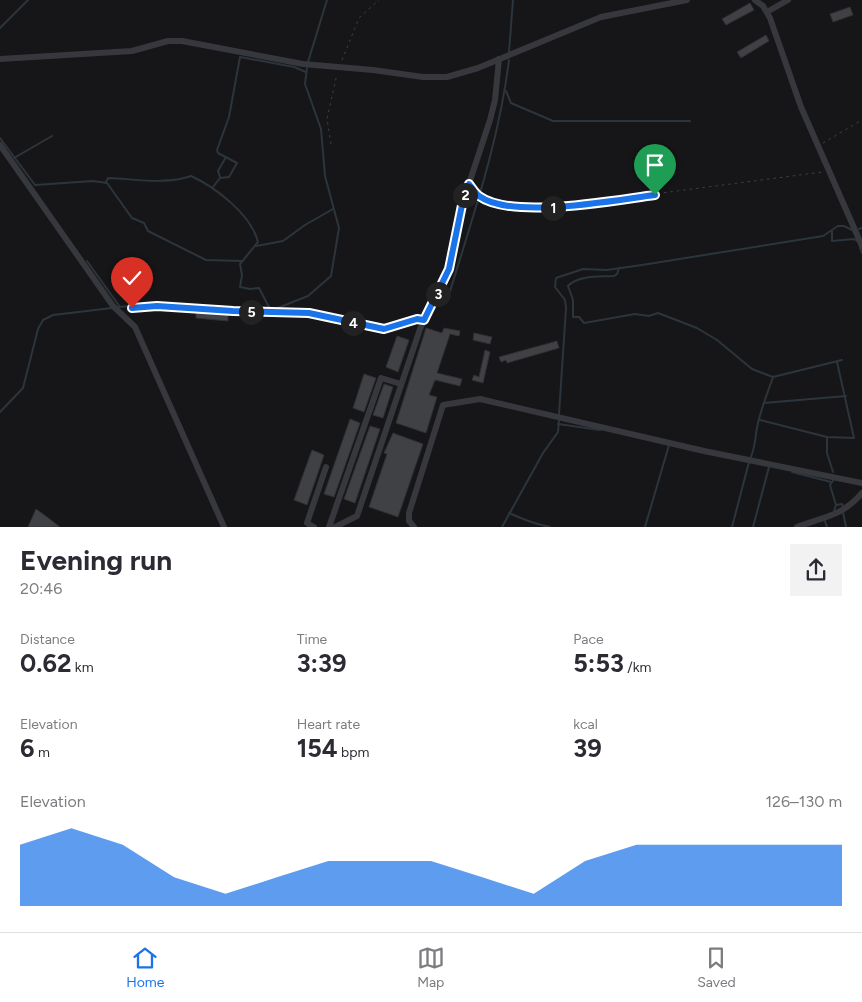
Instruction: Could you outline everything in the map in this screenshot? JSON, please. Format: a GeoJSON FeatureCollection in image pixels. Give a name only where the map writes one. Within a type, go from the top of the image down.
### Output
{"type":"FeatureCollection","features":[{"type":"Feature","properties":{"kind":"street"},"geometry":{"type":"LineString","coordinates":[[0,59],[132,51],[168,42],[182,41],[303,64],[373,70],[433,78],[457,75],[601,17],[687,0]]}},
{"type":"Feature","properties":{"kind":"street"},"geometry":{"type":"LineString","coordinates":[[755,0],[767,12],[801,107],[862,246]]}},
{"type":"Feature","properties":{"kind":"street"},"geometry":{"type":"LineString","coordinates":[[767,12],[788,0]]}},
{"type":"Feature","properties":{"kind":"street"},"geometry":{"type":"LineString","coordinates":[[335,527],[357,516],[424,320],[449,269],[462,205],[490,120],[499,59]]}},
{"type":"Feature","properties":{"kind":"street"},"geometry":{"type":"LineString","coordinates":[[0,145],[118,311],[135,327],[224,527]]}},
{"type":"Feature","properties":{"kind":"street"},"geometry":{"type":"LineString","coordinates":[[329,527],[380,378],[401,384]]}},
{"type":"Feature","properties":{"kind":"street"},"geometry":{"type":"LineString","coordinates":[[414,527],[409,521],[409,513],[443,405],[480,399],[704,450],[862,483]]}},
{"type":"Feature","properties":{"kind":"street"},"geometry":{"type":"LineString","coordinates":[[314,527],[307,522],[326,467]]}},
{"type":"Feature","properties":{"kind":"street"},"geometry":{"type":"LineString","coordinates":[[797,527],[842,512],[849,508],[862,493]]}},
{"type":"Feature","properties":{"kind":"path"},"geometry":{"type":"LineString","coordinates":[[818,146],[862,120]]}},
{"type":"Feature","properties":{"kind":"path"},"geometry":{"type":"LineString","coordinates":[[469,184],[480,198],[488,201],[528,208],[546,208],[829,171]]}},
{"type":"Feature","properties":{"kind":"path"},"geometry":{"type":"LineString","coordinates":[[118,311],[157,306],[309,313],[384,329],[417,319],[424,320]]}},
{"type":"Feature","properties":{"kind":"building"},"geometry":{"type":"Polygon","coordinates":[[[750,3],[754,10],[726,25],[722,19],[750,3]]]}},
{"type":"Feature","properties":{"kind":"building"},"geometry":{"type":"Polygon","coordinates":[[[850,7],[853,15],[833,22],[830,14],[850,7]]]}},
{"type":"Feature","properties":{"kind":"building"},"geometry":{"type":"Polygon","coordinates":[[[766,35],[769,41],[741,58],[737,52],[766,35]]]}},
{"type":"Feature","properties":{"kind":"building"},"geometry":{"type":"Polygon","coordinates":[[[196,312],[228,314],[228,321],[196,318],[196,312]]]}},
{"type":"Feature","properties":{"kind":"building"},"geometry":{"type":"Polygon","coordinates":[[[426,328],[442,333],[444,328],[460,331],[459,336],[450,334],[437,373],[462,379],[460,386],[435,380],[429,395],[437,397],[426,433],[396,423],[426,328]]]}},
{"type":"Feature","properties":{"kind":"building"},"geometry":{"type":"Polygon","coordinates":[[[474,333],[492,337],[490,344],[473,340],[474,333]]]}},
{"type":"Feature","properties":{"kind":"building"},"geometry":{"type":"Polygon","coordinates":[[[397,336],[409,340],[398,372],[386,367],[397,336]]]}},
{"type":"Feature","properties":{"kind":"building"},"geometry":{"type":"Polygon","coordinates":[[[557,341],[559,348],[507,363],[506,360],[501,362],[499,357],[557,341]]]}},
{"type":"Feature","properties":{"kind":"building"},"geometry":{"type":"Polygon","coordinates":[[[485,350],[490,352],[483,383],[472,380],[474,375],[479,377],[485,350]]]}},
{"type":"Feature","properties":{"kind":"building"},"geometry":{"type":"Polygon","coordinates":[[[364,374],[376,378],[364,412],[353,408],[364,374]]]}},
{"type":"Feature","properties":{"kind":"building"},"geometry":{"type":"Polygon","coordinates":[[[384,384],[393,387],[383,418],[373,415],[384,384]]]}},
{"type":"Feature","properties":{"kind":"building"},"geometry":{"type":"Polygon","coordinates":[[[350,419],[360,423],[334,497],[324,494],[350,419]]]}},
{"type":"Feature","properties":{"kind":"building"},"geometry":{"type":"Polygon","coordinates":[[[370,426],[380,429],[355,503],[344,499],[370,426]]]}},
{"type":"Feature","properties":{"kind":"building"},"geometry":{"type":"Polygon","coordinates":[[[393,433],[423,444],[398,517],[369,507],[387,454],[384,453],[393,433]]]}},
{"type":"Feature","properties":{"kind":"building"},"geometry":{"type":"Polygon","coordinates":[[[312,450],[324,455],[307,505],[294,500],[312,450]]]}},
{"type":"Feature","properties":{"kind":"building"},"geometry":{"type":"Polygon","coordinates":[[[36,509],[47,517],[60,527],[28,527],[36,509]]]}},
{"type":"Feature","properties":{"kind":"waterway"},"geometry":{"type":"LineString","coordinates":[[0,28],[28,0]]}},
{"type":"Feature","properties":{"kind":"waterway"},"geometry":{"type":"LineString","coordinates":[[308,62],[327,0]]}},
{"type":"Feature","properties":{"kind":"waterway"},"geometry":{"type":"LineString","coordinates":[[509,52],[513,0]]}},
{"type":"Feature","properties":{"kind":"waterway"},"geometry":{"type":"LineString","coordinates":[[213,187],[220,178],[229,177],[237,163],[218,153],[217,150],[229,117],[240,57],[294,67],[306,72]]}},
{"type":"Feature","properties":{"kind":"waterway"},"geometry":{"type":"LineString","coordinates":[[448,298],[492,151],[509,60]]}},
{"type":"Feature","properties":{"kind":"waterway"},"geometry":{"type":"LineString","coordinates":[[118,307],[155,304],[275,309],[308,296],[331,276],[339,228],[325,176],[321,129],[305,84],[307,68]]}},
{"type":"Feature","properties":{"kind":"waterway"},"geometry":{"type":"LineString","coordinates":[[506,91],[511,103],[553,121],[690,121]]}},
{"type":"Feature","properties":{"kind":"waterway"},"geometry":{"type":"LineString","coordinates":[[14,158],[52,136]]}},
{"type":"Feature","properties":{"kind":"waterway"},"geometry":{"type":"LineString","coordinates":[[0,138],[35,185],[93,181],[107,183],[132,218],[144,223],[148,231],[206,260],[242,261]]}},
{"type":"Feature","properties":{"kind":"waterway"},"geometry":{"type":"LineString","coordinates":[[220,177],[218,171],[226,157]]}},
{"type":"Feature","properties":{"kind":"waterway"},"geometry":{"type":"LineString","coordinates":[[106,182],[108,178],[161,181],[191,176],[221,194],[248,221],[258,242],[240,264],[242,275],[240,287],[259,288],[270,309]]}},
{"type":"Feature","properties":{"kind":"waterway"},"geometry":{"type":"LineString","coordinates":[[256,246],[283,241],[305,225],[333,209]]}},
{"type":"Feature","properties":{"kind":"waterway"},"geometry":{"type":"LineString","coordinates":[[559,414],[566,308],[565,300],[555,287],[556,278],[583,269],[607,270],[823,236],[838,226],[844,226],[852,230]]}},
{"type":"Feature","properties":{"kind":"waterway"},"geometry":{"type":"LineString","coordinates":[[832,231],[832,241],[854,239],[857,241]]}},
{"type":"Feature","properties":{"kind":"waterway"},"geometry":{"type":"LineString","coordinates":[[860,248],[862,253]]}},
{"type":"Feature","properties":{"kind":"waterway"},"geometry":{"type":"LineString","coordinates":[[87,261],[120,307]]}},
{"type":"Feature","properties":{"kind":"waterway"},"geometry":{"type":"LineString","coordinates":[[619,268],[614,276],[583,278],[572,282],[568,286],[573,300],[573,317],[579,317],[584,323],[635,314],[649,316],[658,313],[697,328],[717,340],[752,369],[773,377],[842,360]]}},
{"type":"Feature","properties":{"kind":"waterway"},"geometry":{"type":"LineString","coordinates":[[0,412],[23,388],[38,329],[43,320],[53,315],[112,308]]}},
{"type":"Feature","properties":{"kind":"waterway"},"geometry":{"type":"LineString","coordinates":[[760,420],[827,437],[854,438],[837,362]]}},
{"type":"Feature","properties":{"kind":"waterway"},"geometry":{"type":"LineString","coordinates":[[751,457],[763,405],[773,377]]}},
{"type":"Feature","properties":{"kind":"waterway"},"geometry":{"type":"LineString","coordinates":[[764,403],[846,396]]}},
{"type":"Feature","properties":{"kind":"waterway"},"geometry":{"type":"LineString","coordinates":[[502,527],[543,453],[558,432],[559,421]]}},
{"type":"Feature","properties":{"kind":"waterway"},"geometry":{"type":"LineString","coordinates":[[558,424],[600,430]]}},
{"type":"Feature","properties":{"kind":"waterway"},"geometry":{"type":"LineString","coordinates":[[827,437],[827,453],[833,472]]}},
{"type":"Feature","properties":{"kind":"waterway"},"geometry":{"type":"LineString","coordinates":[[645,527],[669,445]]}},
{"type":"Feature","properties":{"kind":"waterway"},"geometry":{"type":"LineString","coordinates":[[732,527],[749,462]]}},
{"type":"Feature","properties":{"kind":"waterway"},"geometry":{"type":"LineString","coordinates":[[753,527],[769,467]]}},
{"type":"Feature","properties":{"kind":"waterway"},"geometry":{"type":"LineString","coordinates":[[792,472],[831,482]]}},
{"type":"Feature","properties":{"kind":"waterway"},"geometry":{"type":"LineString","coordinates":[[834,479],[830,485],[836,505],[834,511]]}},
{"type":"Feature","properties":{"kind":"waterway"},"geometry":{"type":"LineString","coordinates":[[836,505],[842,504],[844,508]]}},
{"type":"Feature","properties":{"kind":"waterway"},"geometry":{"type":"LineString","coordinates":[[843,512],[846,527]]}},
{"type":"Feature","properties":{"kind":"waterway"},"geometry":{"type":"LineString","coordinates":[[509,513],[550,527]]}},
{"type":"Feature","properties":{"kind":"waterway"},"geometry":{"type":"LineString","coordinates":[[825,521],[827,527]]}},
{"type":"Feature","properties":{"kind":"route"},"geometry":{"type":"LineString","coordinates":[[132,308],[157,306],[275,313],[309,313],[372,328],[390,329],[417,319],[424,320],[449,269],[462,205],[469,184],[480,198],[505,205],[528,208],[564,207],[655,195]]}}]}
